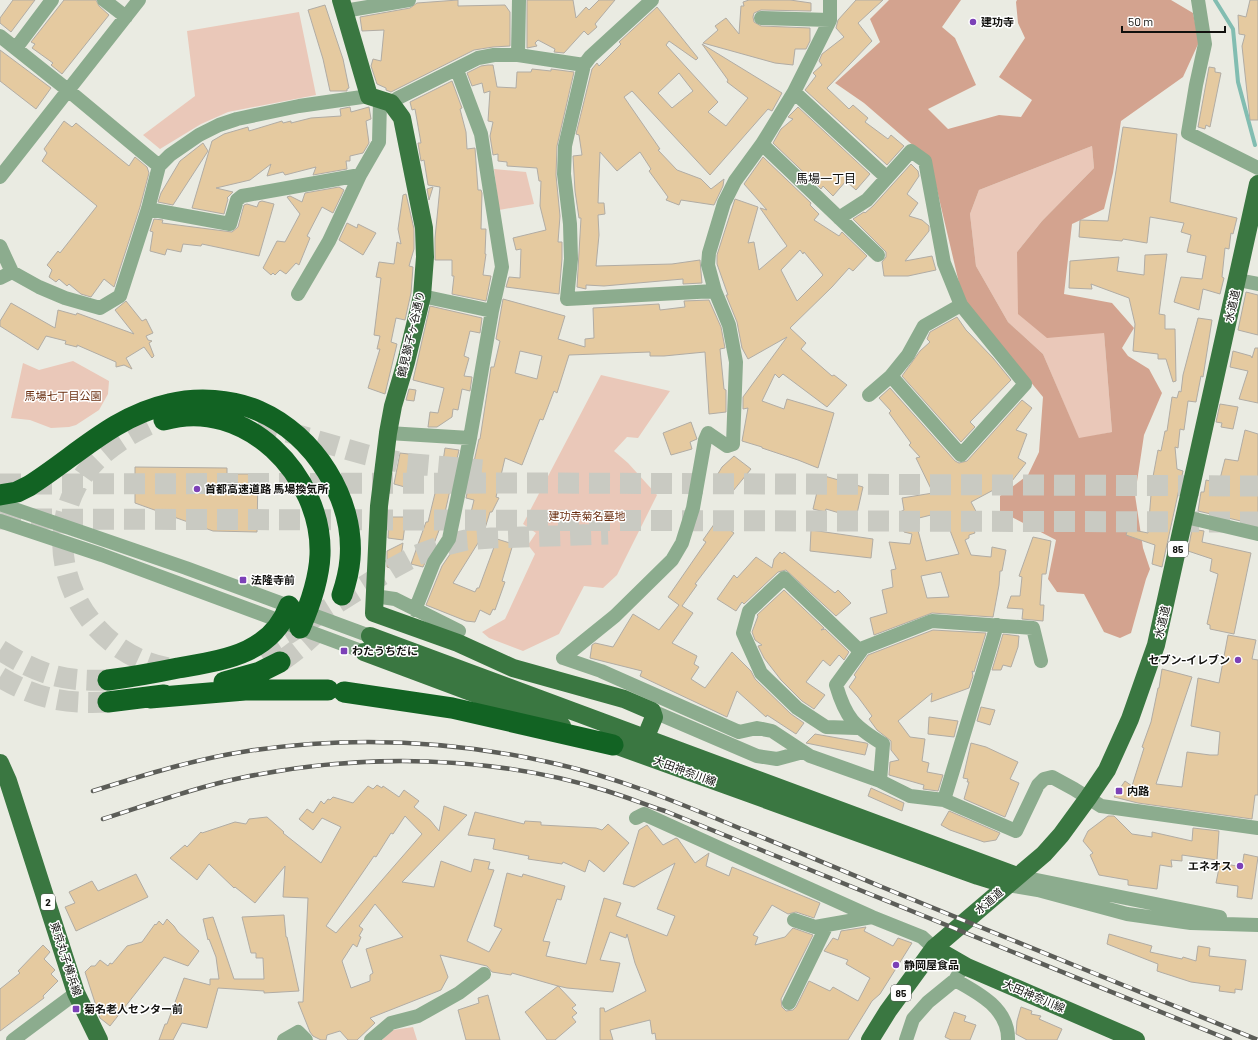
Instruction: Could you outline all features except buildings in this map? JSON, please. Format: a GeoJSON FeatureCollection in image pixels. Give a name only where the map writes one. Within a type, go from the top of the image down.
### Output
{"type":"FeatureCollection","features":[{"type":"Feature","properties":{"kind":"highway"},"geometry":{"type":"LineString","coordinates":[[0,495],[17,492],[29,486],[104,433],[146,411],[169,404],[194,400],[237,404],[258,410],[279,421],[297,435],[324,466],[335,486],[348,524],[350,542],[350,560],[342,595]]}},
{"type":"Feature","properties":{"kind":"highway"},"geometry":{"type":"LineString","coordinates":[[108,680],[238,655],[264,641],[295,617],[318,574],[320,554],[319,534],[314,511],[306,491],[295,471],[265,441],[248,430],[230,422],[211,417],[191,416],[170,418],[148,425]]}},
{"type":"Feature","properties":{"kind":"highway"},"geometry":{"type":"LineString","coordinates":[[150,698],[239,679],[260,672],[280,662]]}},
{"type":"Feature","properties":{"kind":"highway"},"geometry":{"type":"LineString","coordinates":[[108,702],[245,690],[336,691],[452,708],[612,745]]}},
{"type":"Feature","properties":{"kind":"main road","name":"鶴見獅子ヶ谷通り"},"geometry":{"type":"LineString","coordinates":[[342,5],[380,100],[402,118],[424,228],[425,257],[422,296],[406,362],[393,406],[388,433],[379,506],[374,596]]}},
{"type":"Feature","properties":{"kind":"main road","name":"水道道"},"geometry":{"type":"LineString","coordinates":[[870,1040],[888,1011],[934,948],[1044,854],[1088,798],[1107,770],[1130,719],[1156,645],[1186,517],[1258,184]]}},
{"type":"Feature","properties":{"kind":"main road"},"geometry":{"type":"LineString","coordinates":[[374,596],[374,613],[458,643],[513,668],[624,699],[652,710],[654,717],[645,739]]}},
{"type":"Feature","properties":{"kind":"main road","name":"大田神奈川線"},"geometry":{"type":"LineString","coordinates":[[367,644],[645,739],[1012,880]]}},
{"type":"Feature","properties":{"kind":"main road","name":"大田神奈川線"},"geometry":{"type":"LineString","coordinates":[[367,644],[612,745],[978,876],[1012,880]]}},
{"type":"Feature","properties":{"kind":"main road","name":"東京丸子横浜線"},"geometry":{"type":"LineString","coordinates":[[0,763],[11,788],[76,993],[99,1040]]}},
{"type":"Feature","properties":{"kind":"main road","name":"大田神奈川線"},"geometry":{"type":"LineString","coordinates":[[934,948],[959,973],[1136,1040]]}},
{"type":"Feature","properties":{"kind":"street"},"geometry":{"type":"LineString","coordinates":[[16,48],[52,0]]}},
{"type":"Feature","properties":{"kind":"street"},"geometry":{"type":"LineString","coordinates":[[104,0],[126,17]]}},
{"type":"Feature","properties":{"kind":"street"},"geometry":{"type":"LineString","coordinates":[[0,177],[139,0]]}},
{"type":"Feature","properties":{"kind":"street"},"geometry":{"type":"LineString","coordinates":[[342,5],[409,0]]}},
{"type":"Feature","properties":{"kind":"street"},"geometry":{"type":"LineString","coordinates":[[518,0],[518,55]]}},
{"type":"Feature","properties":{"kind":"street"},"geometry":{"type":"LineString","coordinates":[[652,0],[584,64],[565,146],[564,174],[570,224],[571,259],[567,299],[715,291]]}},
{"type":"Feature","properties":{"kind":"street"},"geometry":{"type":"LineString","coordinates":[[830,0],[830,20],[794,92],[762,144],[734,181],[722,210],[709,253],[708,265],[715,291],[729,325],[736,362],[733,444],[727,446],[708,433],[705,440],[692,508],[682,543],[672,560],[615,616],[563,658],[600,672],[739,732],[757,728],[772,731],[785,738],[803,752],[880,781],[910,796],[944,800],[1016,831],[1038,785],[1044,779],[1052,777],[1101,806],[1258,828]]}},
{"type":"Feature","properties":{"kind":"street"},"geometry":{"type":"LineString","coordinates":[[1198,0],[1205,44],[1188,133],[1258,168]]}},
{"type":"Feature","properties":{"kind":"street"},"geometry":{"type":"LineString","coordinates":[[761,18],[830,20]]}},
{"type":"Feature","properties":{"kind":"street"},"geometry":{"type":"LineString","coordinates":[[0,36],[69,91],[158,166]]}},
{"type":"Feature","properties":{"kind":"street"},"geometry":{"type":"LineString","coordinates":[[0,246],[6,275],[65,298],[100,308],[120,296],[148,209],[158,166],[170,155],[219,125],[299,106],[398,98],[457,70],[478,58],[494,55],[518,55],[584,64]]}},
{"type":"Feature","properties":{"kind":"street"},"geometry":{"type":"LineString","coordinates":[[415,610],[434,562],[449,539],[470,438],[492,311],[502,267],[481,134],[457,70]]}},
{"type":"Feature","properties":{"kind":"street"},"geometry":{"type":"LineString","coordinates":[[794,92],[886,177]]}},
{"type":"Feature","properties":{"kind":"street"},"geometry":{"type":"LineString","coordinates":[[298,294],[329,241],[360,175],[379,142],[380,100]]}},
{"type":"Feature","properties":{"kind":"street"},"geometry":{"type":"LineString","coordinates":[[762,144],[878,255]]}},
{"type":"Feature","properties":{"kind":"street"},"geometry":{"type":"LineString","coordinates":[[839,218],[867,200],[886,177],[911,151],[925,161],[944,263],[961,304],[1026,384],[961,455],[891,376]]}},
{"type":"Feature","properties":{"kind":"street"},"geometry":{"type":"LineString","coordinates":[[148,209],[230,224],[237,200],[242,196],[360,175]]}},
{"type":"Feature","properties":{"kind":"street"},"geometry":{"type":"LineString","coordinates":[[1238,280],[1258,284]]}},
{"type":"Feature","properties":{"kind":"street"},"geometry":{"type":"LineString","coordinates":[[422,296],[492,311]]}},
{"type":"Feature","properties":{"kind":"street"},"geometry":{"type":"LineString","coordinates":[[869,395],[891,376],[908,355],[924,326],[961,304]]}},
{"type":"Feature","properties":{"kind":"street"},"geometry":{"type":"LineString","coordinates":[[388,433],[470,438]]}},
{"type":"Feature","properties":{"kind":"street"},"geometry":{"type":"LineString","coordinates":[[0,504],[75,528],[295,617],[367,644]]}},
{"type":"Feature","properties":{"kind":"street"},"geometry":{"type":"LineString","coordinates":[[1186,517],[1258,534]]}},
{"type":"Feature","properties":{"kind":"street"},"geometry":{"type":"LineString","coordinates":[[0,521],[295,617]]}},
{"type":"Feature","properties":{"kind":"street"},"geometry":{"type":"LineString","coordinates":[[857,728],[826,727],[797,708],[761,673],[743,633],[749,611],[784,578],[860,651]]}},
{"type":"Feature","properties":{"kind":"street"},"geometry":{"type":"LineString","coordinates":[[374,596],[395,599],[460,632]]}},
{"type":"Feature","properties":{"kind":"street"},"geometry":{"type":"LineString","coordinates":[[880,781],[883,744],[857,728],[842,707],[836,685],[863,648],[932,621],[997,624],[1033,628],[1041,661]]}},
{"type":"Feature","properties":{"kind":"street"},"geometry":{"type":"LineString","coordinates":[[944,800],[997,624]]}},
{"type":"Feature","properties":{"kind":"street"},"geometry":{"type":"LineString","coordinates":[[652,710],[757,756],[777,759],[803,752]]}},
{"type":"Feature","properties":{"kind":"street"},"geometry":{"type":"LineString","coordinates":[[636,818],[644,814],[872,917],[922,937],[934,948]]}},
{"type":"Feature","properties":{"kind":"street"},"geometry":{"type":"LineString","coordinates":[[1012,880],[1038,890],[1127,914],[1191,923],[1258,925]]}},
{"type":"Feature","properties":{"kind":"street"},"geometry":{"type":"LineString","coordinates":[[794,920],[815,927],[872,917]]}},
{"type":"Feature","properties":{"kind":"street"},"geometry":{"type":"LineString","coordinates":[[789,1004],[827,926]]}},
{"type":"Feature","properties":{"kind":"street"},"geometry":{"type":"LineString","coordinates":[[906,1040],[913,1019],[928,1002],[959,973],[976,992],[993,1005],[1005,1019],[1008,1031],[1008,1040]]}},
{"type":"Feature","properties":{"kind":"street"},"geometry":{"type":"LineString","coordinates":[[371,1040],[391,1022],[418,1016],[459,993],[484,974]]}},
{"type":"Feature","properties":{"kind":"street"},"geometry":{"type":"LineString","coordinates":[[13,1040],[76,993]]}},
{"type":"Feature","properties":{"kind":"street"},"geometry":{"type":"LineString","coordinates":[[284,1040],[298,1032],[306,1040]]}},
{"type":"Feature","properties":{"kind":"green space"},"geometry":{"type":"Polygon","coordinates":[[[299,12],[316,95],[228,112],[201,124],[160,149],[143,135],[195,96],[187,31],[299,12]]]}},
{"type":"Feature","properties":{"kind":"green space"},"geometry":{"type":"Polygon","coordinates":[[[1092,146],[1094,168],[1042,221],[1017,252],[1104,333],[1112,432],[1079,439],[1043,354],[1008,322],[976,266],[970,214],[979,190],[1092,146]]]}},
{"type":"Feature","properties":{"kind":"green space"},"geometry":{"type":"Polygon","coordinates":[[[494,169],[526,172],[534,204],[499,210],[494,169]]]}},
{"type":"Feature","properties":{"kind":"green space","name":"馬場七丁目公園"},"geometry":{"type":"Polygon","coordinates":[[[73,361],[109,381],[108,394],[99,410],[76,425],[69,427],[51,428],[30,420],[11,418],[23,363],[39,370],[73,361]]]}},
{"type":"Feature","properties":{"kind":"green space","name":"建功寺菊名墓地"},"geometry":{"type":"Polygon","coordinates":[[[601,375],[670,391],[638,438],[627,437],[614,451],[628,463],[657,495],[617,575],[603,588],[584,586],[559,634],[523,651],[489,638],[482,632],[505,619],[535,554],[528,545],[536,533],[523,524],[601,375]]]}},
{"type":"Feature","properties":{"kind":"green space"},"geometry":{"type":"Polygon","coordinates":[[[413,1027],[417,1040],[382,1040],[393,1030],[413,1027]]]}},
{"type":"Feature","properties":{"kind":"shaded area"},"geometry":{"type":"Polygon","coordinates":[[[889,0],[961,0],[942,27],[955,38],[976,85],[928,109],[948,129],[999,115],[1021,117],[1032,100],[999,77],[1025,38],[1018,23],[1017,0],[1171,0],[1193,13],[1199,42],[1183,77],[1121,121],[1113,173],[1104,209],[1072,224],[1064,294],[1112,303],[1134,328],[1122,348],[1128,356],[1149,369],[1162,393],[1144,435],[1135,495],[1143,548],[1150,569],[1131,633],[1120,638],[1104,632],[1084,594],[1057,592],[1048,579],[1056,540],[1000,511],[1000,496],[1028,475],[1039,452],[1043,397],[963,300],[930,160],[864,103],[835,83],[880,42],[870,19],[889,0]],[[1092,146],[979,190],[970,214],[976,266],[1008,322],[1043,354],[1079,438],[1112,432],[1104,333],[1047,338],[1018,314],[1017,252],[1042,221],[1094,168],[1092,146]]]}},
{"type":"Feature","properties":{"kind":"waterway"},"geometry":{"type":"LineString","coordinates":[[1215,0],[1233,29],[1238,82],[1255,145]]}},
{"type":"Feature","properties":{"kind":"tunnel"},"geometry":{"type":"LineString","coordinates":[[228,415],[367,455],[403,463],[482,470]]}},
{"type":"Feature","properties":{"kind":"tunnel"},"geometry":{"type":"LineString","coordinates":[[148,425],[117,443],[98,458],[76,487],[65,517],[63,547],[68,576],[79,603],[96,627],[118,647],[145,661],[175,669]]}},
{"type":"Feature","properties":{"kind":"tunnel"},"geometry":{"type":"LineString","coordinates":[[0,484],[541,483],[1258,486]]}},
{"type":"Feature","properties":{"kind":"tunnel"},"geometry":{"type":"LineString","coordinates":[[0,519],[1258,522]]}},
{"type":"Feature","properties":{"kind":"tunnel"},"geometry":{"type":"LineString","coordinates":[[259,652],[393,568],[417,555],[442,546],[466,540],[491,538],[608,534]]}},
{"type":"Feature","properties":{"kind":"tunnel"},"geometry":{"type":"LineString","coordinates":[[280,662],[306,642],[329,618]]}},
{"type":"Feature","properties":{"kind":"tunnel"},"geometry":{"type":"LineString","coordinates":[[0,650],[39,671],[51,675],[77,680],[108,680]]}},
{"type":"Feature","properties":{"kind":"tunnel"},"geometry":{"type":"LineString","coordinates":[[0,677],[39,695],[65,701],[108,702]]}},
{"type":"Feature","properties":{"kind":"railway"},"geometry":{"type":"LineString","coordinates":[[93,791],[150,773],[228,754],[285,746],[323,743],[360,742],[436,745],[473,749],[548,762],[621,782],[669,799],[1258,1040]]}},
{"type":"Feature","properties":{"kind":"railway"},"geometry":{"type":"LineString","coordinates":[[103,819],[209,786],[245,777],[290,769],[381,761],[473,764],[519,770],[563,779],[607,791],[665,811],[1230,1040]]}},
{"type":"Feature","properties":{"kind":"place","name":"建功寺"},"geometry":{"type":"Point","coordinates":[973,22]}},
{"type":"Feature","properties":{"kind":"place","name":"首都高速道路 馬場換気所"},"geometry":{"type":"Point","coordinates":[197,489]}},
{"type":"Feature","properties":{"kind":"place","name":"法隆寺前"},"geometry":{"type":"Point","coordinates":[243,580]}},
{"type":"Feature","properties":{"kind":"place","name":"わたうちだに"},"geometry":{"type":"Point","coordinates":[344,651]}},
{"type":"Feature","properties":{"kind":"place","name":"セブン-イレブン"},"geometry":{"type":"Point","coordinates":[1238,660]}},
{"type":"Feature","properties":{"kind":"place","name":"内路"},"geometry":{"type":"Point","coordinates":[1119,791]}},
{"type":"Feature","properties":{"kind":"place","name":"エネオス"},"geometry":{"type":"Point","coordinates":[1240,866]}},
{"type":"Feature","properties":{"kind":"place","name":"静岡屋食品"},"geometry":{"type":"Point","coordinates":[896,965]}},
{"type":"Feature","properties":{"kind":"place","name":"菊名老人センター前"},"geometry":{"type":"Point","coordinates":[76,1009]}},
{"type":"Feature","properties":{"kind":"district","name":"馬場一丁目"},"geometry":{"type":"Point","coordinates":[826,179]}}]}
